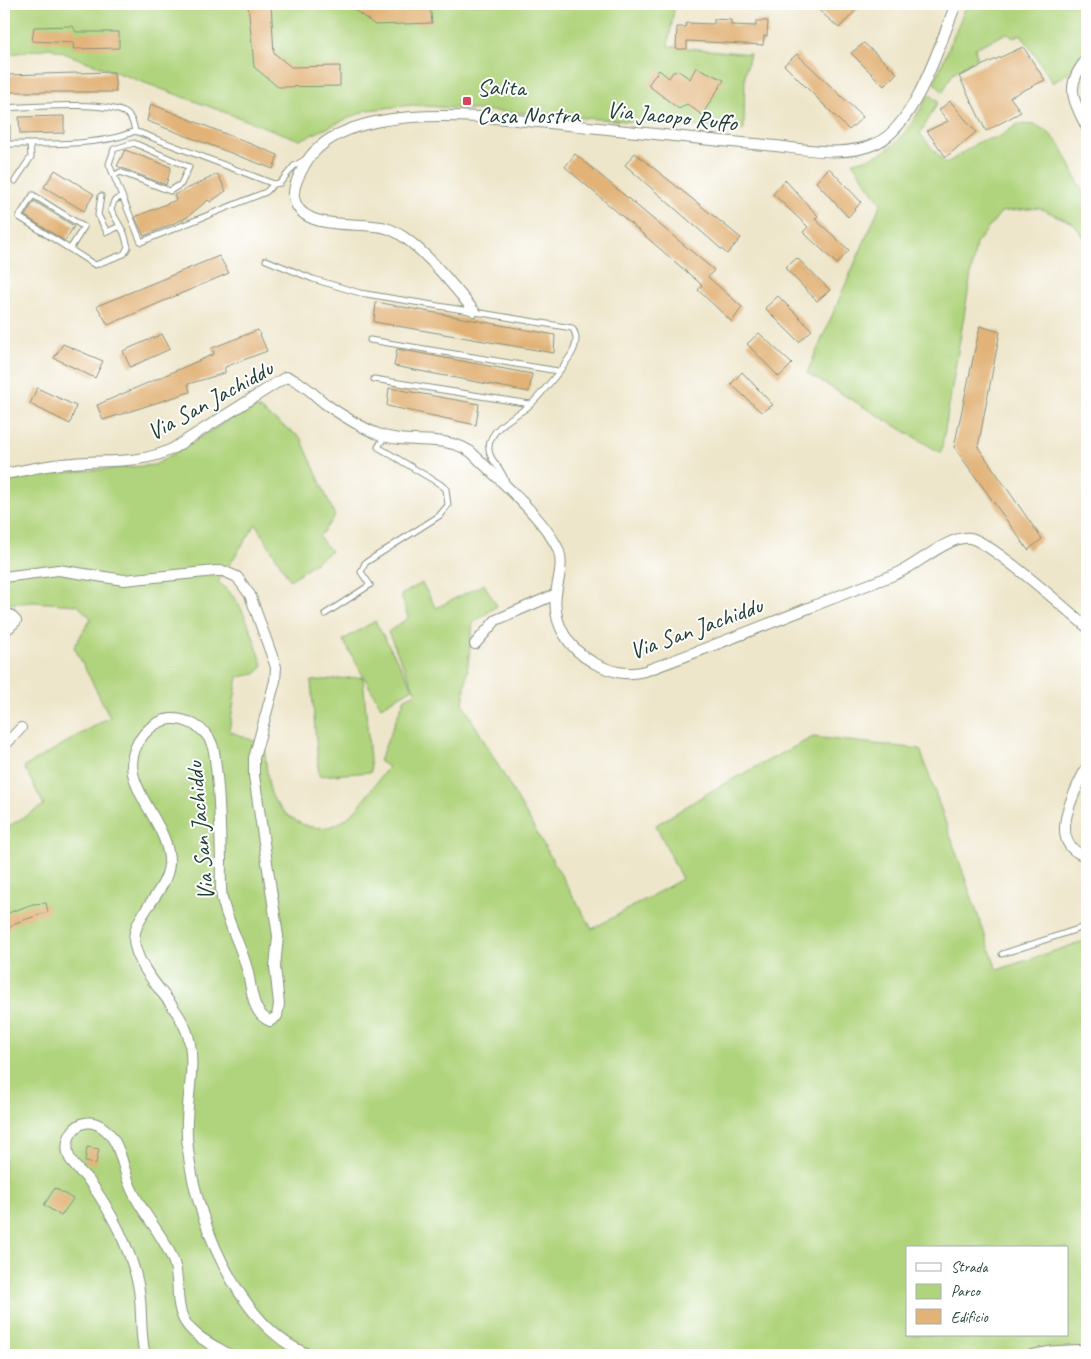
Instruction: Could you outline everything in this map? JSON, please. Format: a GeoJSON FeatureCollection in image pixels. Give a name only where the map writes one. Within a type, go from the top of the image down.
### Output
{"type":"FeatureCollection","features":[{"type":"Feature","properties":{"kind":"street","name":"Via Jacopo Ruffo"},"geometry":{"type":"LineString","coordinates":[[474,311],[441,272],[392,230],[360,224],[323,222],[307,217],[301,212],[296,206],[294,192],[308,157],[324,141],[351,129],[391,120],[434,116],[480,117],[828,151],[854,150],[879,142],[889,136],[907,115],[956,4]]}},
{"type":"Feature","properties":{"kind":"street"},"geometry":{"type":"LineString","coordinates":[[1087,59],[1076,74],[1072,85],[1074,100],[1087,128]]}},
{"type":"Feature","properties":{"kind":"street","name":"Via San Jachiddu"},"geometry":{"type":"LineString","coordinates":[[4,474],[62,464],[138,459],[158,455],[286,377],[298,382],[345,416],[384,436],[398,440],[448,441],[471,452],[540,524],[558,550],[560,567],[556,594],[558,618],[566,640],[574,650],[605,669],[630,674],[669,662],[895,574],[924,560],[950,541],[969,538],[982,544],[1004,560],[1087,628]]}},
{"type":"Feature","properties":{"kind":"street","name":"Via San Jachiddu"},"geometry":{"type":"LineString","coordinates":[[4,576],[58,570],[133,580],[223,571],[237,577],[250,595],[276,667],[275,681],[254,758],[254,776],[278,936],[275,967],[279,1004],[277,1016],[270,1021],[265,1020],[257,1009],[247,969],[222,897],[219,797],[214,749],[206,734],[180,719],[161,721],[151,726],[138,742],[133,752],[131,766],[133,778],[164,840],[169,864],[161,888],[136,927],[134,943],[143,965],[180,1018],[190,1042],[186,1134],[189,1167],[194,1189],[218,1255],[259,1321],[273,1335],[312,1355]]}},
{"type":"Feature","properties":{"kind":"street"},"geometry":{"type":"LineString","coordinates":[[474,644],[496,620],[556,594]]}},
{"type":"Feature","properties":{"kind":"street"},"geometry":{"type":"LineString","coordinates":[[4,614],[16,621],[4,632]]}},
{"type":"Feature","properties":{"kind":"street"},"geometry":{"type":"LineString","coordinates":[[4,746],[21,728]]}},
{"type":"Feature","properties":{"kind":"street"},"geometry":{"type":"LineString","coordinates":[[1087,767],[1070,802],[1065,832],[1071,847],[1080,854],[1087,856]]}},
{"type":"Feature","properties":{"kind":"street"},"geometry":{"type":"LineString","coordinates":[[145,1355],[140,1302],[131,1263],[119,1232],[99,1196],[88,1179],[78,1171],[67,1150],[69,1134],[86,1122],[101,1126],[116,1145],[130,1187],[174,1262],[182,1318],[197,1334],[230,1355]]}},
{"type":"Feature","properties":{"kind":"lane"},"geometry":{"type":"LineString","coordinates":[[4,108],[71,106],[117,109],[130,117],[135,131]]}},
{"type":"Feature","properties":{"kind":"lane"},"geometry":{"type":"LineString","coordinates":[[7,126],[8,144],[64,144],[125,136],[135,131],[274,184],[280,183],[294,166],[308,157]]}},
{"type":"Feature","properties":{"kind":"lane"},"geometry":{"type":"LineString","coordinates":[[114,176],[120,172],[170,191],[181,184],[189,167],[134,143],[114,149],[109,164],[141,242],[266,192],[274,184]]}},
{"type":"Feature","properties":{"kind":"lane"},"geometry":{"type":"LineString","coordinates":[[15,180],[31,157],[30,144]]}},
{"type":"Feature","properties":{"kind":"lane"},"geometry":{"type":"LineString","coordinates":[[70,249],[84,227],[33,194],[19,217],[95,265],[124,254],[128,246],[120,226],[110,210],[114,201],[122,196]]}},
{"type":"Feature","properties":{"kind":"lane"},"geometry":{"type":"LineString","coordinates":[[101,196],[98,215],[108,232],[120,226]]}},
{"type":"Feature","properties":{"kind":"lane"},"geometry":{"type":"LineString","coordinates":[[266,260],[313,279],[360,293],[572,328],[576,333],[573,352],[530,404],[495,432],[489,445],[490,455],[505,476],[506,488]]}},
{"type":"Feature","properties":{"kind":"lane"},"geometry":{"type":"LineString","coordinates":[[370,340],[558,371]]}},
{"type":"Feature","properties":{"kind":"lane"},"geometry":{"type":"LineString","coordinates":[[374,379],[530,404]]}},
{"type":"Feature","properties":{"kind":"lane"},"geometry":{"type":"LineString","coordinates":[[325,614],[370,585],[362,572],[365,563],[439,516],[448,505],[446,489],[440,484],[378,447],[384,436]]}},
{"type":"Feature","properties":{"kind":"lane"},"geometry":{"type":"LineString","coordinates":[[1002,954],[1087,926]]}},
{"type":"Feature","properties":{"kind":"lane"},"geometry":{"type":"LineString","coordinates":[[1019,1355],[1087,1347]]}},
{"type":"Feature","properties":{"kind":"green space"},"geometry":{"type":"Polygon","coordinates":[[[4,4],[675,4],[668,46],[750,54],[745,74],[744,130],[413,105],[367,110],[300,140],[50,48],[4,55],[4,4]]]}},
{"type":"Feature","properties":{"kind":"green space"},"geometry":{"type":"Polygon","coordinates":[[[967,4],[1087,4],[1087,48],[1070,71],[1053,83],[1021,34],[1013,38],[1007,33],[975,48],[977,57],[953,73],[943,92],[934,83],[967,4]]]}},
{"type":"Feature","properties":{"kind":"green space"},"geometry":{"type":"Polygon","coordinates":[[[930,94],[938,102],[920,134],[946,164],[980,141],[999,137],[1018,124],[1036,125],[1048,132],[1061,146],[1087,201],[1087,241],[1073,223],[1039,208],[1001,212],[976,244],[941,453],[807,373],[881,203],[852,162],[868,159],[891,147],[907,129],[930,94]]]}},
{"type":"Feature","properties":{"kind":"green space"},"geometry":{"type":"Polygon","coordinates":[[[253,405],[301,438],[335,516],[319,537],[331,551],[290,580],[256,524],[218,582],[235,599],[241,609],[263,665],[256,674],[238,677],[229,731],[264,745],[268,780],[273,798],[287,815],[306,825],[326,827],[337,824],[347,818],[363,801],[388,767],[379,761],[405,698],[416,693],[388,632],[408,618],[401,595],[422,583],[436,608],[484,584],[497,606],[473,623],[463,704],[592,929],[682,879],[656,825],[716,788],[813,737],[920,749],[997,970],[1087,940],[1087,1355],[4,1355],[4,829],[44,805],[24,767],[110,717],[74,647],[91,618],[77,605],[34,602],[4,604],[4,483],[48,474],[155,465],[253,405]]]}},
{"type":"Feature","properties":{"kind":"green space"},"geometry":{"type":"Polygon","coordinates":[[[375,621],[413,688],[381,707],[343,640],[375,621]]]}},
{"type":"Feature","properties":{"kind":"green space"},"geometry":{"type":"Polygon","coordinates":[[[363,677],[371,772],[319,776],[311,681],[363,677]]]}},
{"type":"Feature","properties":{"kind":"building"},"geometry":{"type":"Polygon","coordinates":[[[248,4],[271,4],[274,53],[291,67],[340,66],[340,86],[278,87],[254,67],[248,4]]]}},
{"type":"Feature","properties":{"kind":"building"},"geometry":{"type":"Polygon","coordinates":[[[346,4],[430,4],[432,23],[375,25],[346,4]]]}},
{"type":"Feature","properties":{"kind":"building"},"geometry":{"type":"Polygon","coordinates":[[[812,4],[862,4],[839,28],[812,4]]]}},
{"type":"Feature","properties":{"kind":"building"},"geometry":{"type":"Polygon","coordinates":[[[714,19],[731,20],[731,25],[756,26],[756,21],[768,21],[767,36],[764,36],[763,45],[687,41],[687,49],[676,49],[677,27],[686,27],[686,23],[714,24],[714,19]]]}},
{"type":"Feature","properties":{"kind":"building"},"geometry":{"type":"Polygon","coordinates":[[[73,26],[76,32],[119,32],[119,48],[73,49],[74,43],[32,41],[34,27],[73,26]]]}},
{"type":"Feature","properties":{"kind":"building"},"geometry":{"type":"Polygon","coordinates":[[[864,43],[897,73],[884,86],[851,53],[864,43]]]}},
{"type":"Feature","properties":{"kind":"building"},"geometry":{"type":"Polygon","coordinates":[[[1023,47],[1045,80],[1010,97],[1021,112],[986,131],[959,76],[1023,47]]]}},
{"type":"Feature","properties":{"kind":"building"},"geometry":{"type":"Polygon","coordinates":[[[797,54],[863,117],[849,130],[784,65],[797,54]]]}},
{"type":"Feature","properties":{"kind":"building"},"geometry":{"type":"Polygon","coordinates":[[[696,67],[724,80],[702,115],[687,104],[679,109],[648,85],[659,70],[669,78],[673,72],[679,71],[690,79],[696,67]]]}},
{"type":"Feature","properties":{"kind":"building"},"geometry":{"type":"Polygon","coordinates":[[[114,72],[116,92],[4,92],[4,75],[114,72]]]}},
{"type":"Feature","properties":{"kind":"building"},"geometry":{"type":"Polygon","coordinates":[[[950,101],[976,132],[946,157],[927,131],[948,121],[939,110],[950,101]]]}},
{"type":"Feature","properties":{"kind":"building"},"geometry":{"type":"Polygon","coordinates":[[[151,104],[278,155],[273,169],[147,121],[151,104]]]}},
{"type":"Feature","properties":{"kind":"building"},"geometry":{"type":"Polygon","coordinates":[[[64,116],[64,133],[20,134],[19,117],[64,116]]]}},
{"type":"Feature","properties":{"kind":"building"},"geometry":{"type":"Polygon","coordinates":[[[125,150],[171,167],[166,185],[117,166],[125,150]]]}},
{"type":"Feature","properties":{"kind":"building"},"geometry":{"type":"Polygon","coordinates":[[[635,153],[741,238],[727,254],[625,165],[635,153]]]}},
{"type":"Feature","properties":{"kind":"building"},"geometry":{"type":"Polygon","coordinates":[[[575,154],[714,270],[708,277],[742,307],[732,322],[698,290],[702,285],[565,167],[575,154]]]}},
{"type":"Feature","properties":{"kind":"building"},"geometry":{"type":"Polygon","coordinates":[[[829,168],[861,202],[848,217],[816,182],[829,168]]]}},
{"type":"Feature","properties":{"kind":"building"},"geometry":{"type":"Polygon","coordinates":[[[55,170],[94,194],[84,211],[44,187],[55,170]]]}},
{"type":"Feature","properties":{"kind":"building"},"geometry":{"type":"Polygon","coordinates":[[[218,174],[226,191],[210,202],[208,200],[186,218],[144,236],[135,217],[176,200],[174,195],[218,174]]]}},
{"type":"Feature","properties":{"kind":"building"},"geometry":{"type":"Polygon","coordinates":[[[785,180],[818,216],[815,219],[849,250],[837,264],[803,232],[808,227],[773,194],[785,180]]]}},
{"type":"Feature","properties":{"kind":"building"},"geometry":{"type":"Polygon","coordinates":[[[34,201],[74,226],[65,241],[25,216],[34,201]]]}},
{"type":"Feature","properties":{"kind":"building"},"geometry":{"type":"Polygon","coordinates":[[[219,256],[229,273],[108,325],[97,306],[219,256]]]}},
{"type":"Feature","properties":{"kind":"building"},"geometry":{"type":"Polygon","coordinates":[[[797,258],[830,290],[817,301],[785,268],[797,258]]]}},
{"type":"Feature","properties":{"kind":"building"},"geometry":{"type":"Polygon","coordinates":[[[778,296],[812,330],[799,342],[765,308],[778,296]]]}},
{"type":"Feature","properties":{"kind":"building"},"geometry":{"type":"Polygon","coordinates":[[[376,302],[555,335],[554,353],[374,322],[376,302]]]}},
{"type":"Feature","properties":{"kind":"building"},"geometry":{"type":"Polygon","coordinates":[[[980,326],[1000,332],[978,447],[1042,539],[1028,550],[954,447],[980,326]]]}},
{"type":"Feature","properties":{"kind":"building"},"geometry":{"type":"Polygon","coordinates":[[[258,330],[267,351],[225,367],[225,373],[188,384],[190,392],[103,420],[97,405],[214,354],[212,348],[258,330]]]}},
{"type":"Feature","properties":{"kind":"building"},"geometry":{"type":"Polygon","coordinates":[[[759,333],[792,364],[779,377],[747,344],[759,333]]]}},
{"type":"Feature","properties":{"kind":"building"},"geometry":{"type":"Polygon","coordinates":[[[162,334],[170,349],[130,367],[123,351],[162,334]]]}},
{"type":"Feature","properties":{"kind":"building"},"geometry":{"type":"Polygon","coordinates":[[[63,344],[103,361],[95,378],[54,358],[63,344]]]}},
{"type":"Feature","properties":{"kind":"building"},"geometry":{"type":"Polygon","coordinates":[[[397,349],[532,374],[529,392],[394,366],[397,349]]]}},
{"type":"Feature","properties":{"kind":"building"},"geometry":{"type":"Polygon","coordinates":[[[742,372],[773,405],[761,412],[731,384],[742,372]]]}},
{"type":"Feature","properties":{"kind":"building"},"geometry":{"type":"Polygon","coordinates":[[[37,388],[76,406],[70,424],[30,404],[37,388]]]}},
{"type":"Feature","properties":{"kind":"building"},"geometry":{"type":"Polygon","coordinates":[[[389,388],[479,404],[476,425],[387,406],[389,388]]]}},
{"type":"Feature","properties":{"kind":"building"},"geometry":{"type":"Polygon","coordinates":[[[46,903],[48,912],[15,923],[4,933],[4,917],[11,912],[33,904],[46,903]]]}},
{"type":"Feature","properties":{"kind":"building"},"geometry":{"type":"Polygon","coordinates":[[[87,1147],[99,1149],[96,1164],[85,1162],[87,1147]]]}},
{"type":"Feature","properties":{"kind":"building"},"geometry":{"type":"Polygon","coordinates":[[[55,1188],[73,1199],[61,1216],[44,1205],[55,1188]]]}},
{"type":"Feature","properties":{"kind":"place","name":"Salita Casa Nostra"},"geometry":{"type":"Point","coordinates":[467,101]}}]}
